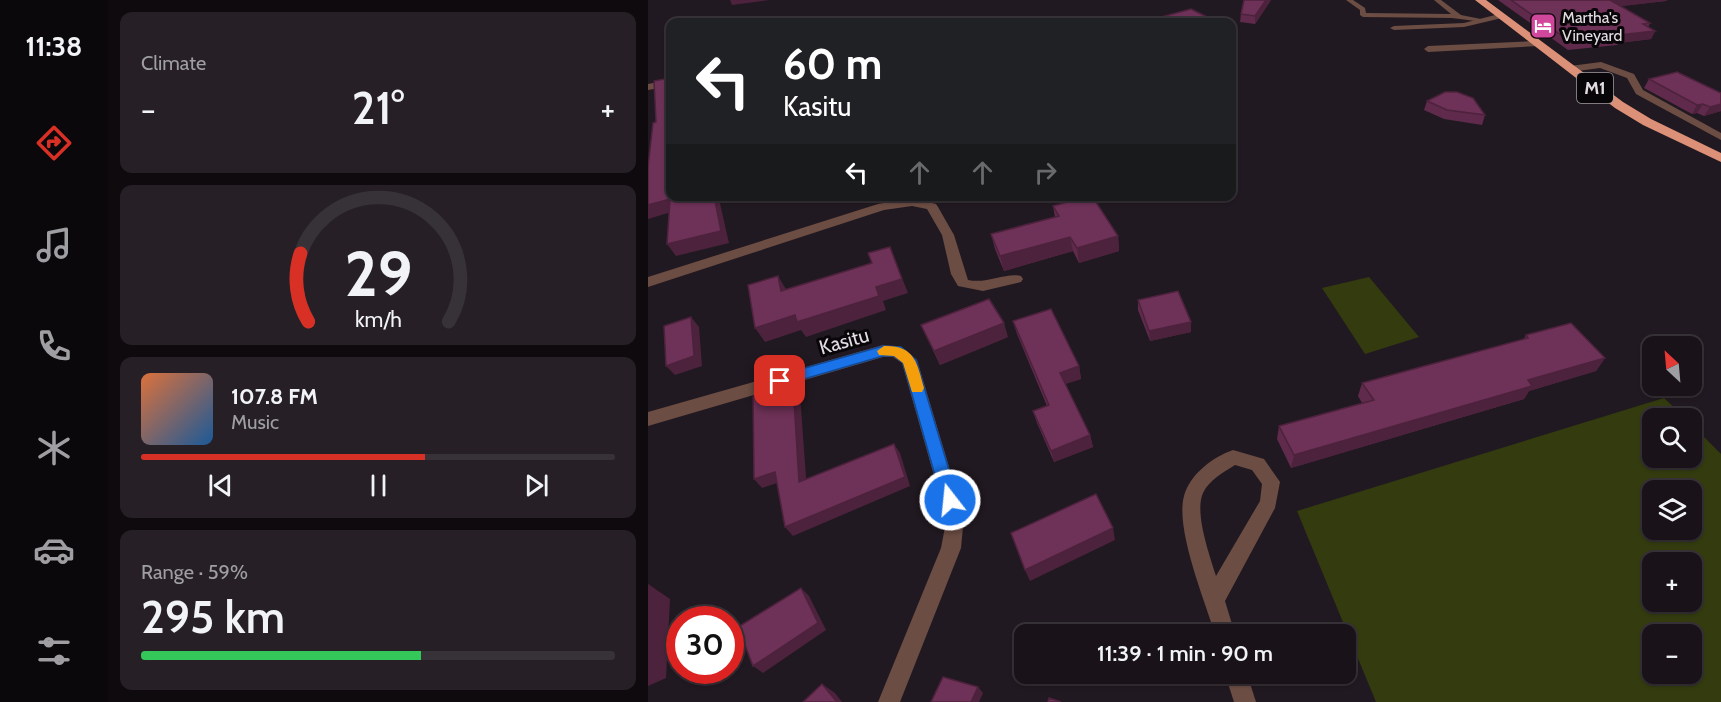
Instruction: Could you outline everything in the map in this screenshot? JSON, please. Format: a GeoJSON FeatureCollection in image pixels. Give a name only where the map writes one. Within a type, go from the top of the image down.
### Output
{"type":"FeatureCollection","features":[{"type":"Feature","properties":{"kind":"highway","name":"M1"},"geometry":{"type":"LineString","coordinates":[[1480,0],[1619,105],[1647,122],[1721,158]]}},
{"type":"Feature","properties":{"kind":"street"},"geometry":{"type":"LineString","coordinates":[[1394,28],[1464,25],[1499,16]]}},
{"type":"Feature","properties":{"kind":"street"},"geometry":{"type":"LineString","coordinates":[[1428,49],[1536,44]]}},
{"type":"Feature","properties":{"kind":"street"},"geometry":{"type":"LineString","coordinates":[[1570,69],[1601,65],[1630,76],[1639,92],[1721,137]]}},
{"type":"Feature","properties":{"kind":"street"},"geometry":{"type":"LineString","coordinates":[[648,87],[666,84]]}},
{"type":"Feature","properties":{"kind":"street"},"geometry":{"type":"LineString","coordinates":[[648,282],[882,207],[912,202],[932,207],[948,235],[958,274],[963,283],[973,287],[990,286],[1016,279]]}},
{"type":"Feature","properties":{"kind":"street","name":"Kasitu"},"geometry":{"type":"LineString","coordinates":[[648,419],[883,351],[896,351],[909,360],[950,500],[954,527],[951,548],[889,702]]}},
{"type":"Feature","properties":{"kind":"street"},"geometry":{"type":"LineString","coordinates":[[1215,598],[1269,502],[1271,482],[1258,464],[1233,457],[1208,474],[1193,495],[1191,523],[1222,624]]}},
{"type":"Feature","properties":{"kind":"street"},"geometry":{"type":"LineString","coordinates":[[1239,684],[1245,702]]}},
{"type":"Feature","properties":{"kind":"lane"},"geometry":{"type":"LineString","coordinates":[[1349,0],[1363,9],[1363,15],[1460,17],[1484,20]]}},
{"type":"Feature","properties":{"kind":"lane"},"geometry":{"type":"LineString","coordinates":[[1437,0],[1460,17]]}},
{"type":"Feature","properties":{"kind":"green space"},"geometry":{"type":"Polygon","coordinates":[[[1369,277],[1419,337],[1365,354],[1322,288],[1369,277]]]}},
{"type":"Feature","properties":{"kind":"green space"},"geometry":{"type":"Polygon","coordinates":[[[1664,398],[1674,408],[1642,408],[1642,468],[1702,468],[1702,435],[1721,454],[1721,702],[1376,702],[1356,654],[1356,624],[1344,624],[1297,511],[1664,398]]]}},
{"type":"Feature","properties":{"kind":"building"},"geometry":{"type":"Polygon","coordinates":[[[1244,0],[1266,0],[1255,16],[1241,14],[1244,0]]]}},
{"type":"Feature","properties":{"kind":"building"},"geometry":{"type":"Polygon","coordinates":[[[1511,0],[1610,0],[1650,23],[1643,24],[1655,31],[1571,42],[1511,0]]]}},
{"type":"Feature","properties":{"kind":"building"},"geometry":{"type":"Polygon","coordinates":[[[1191,9],[1209,18],[1169,18],[1165,16],[1191,9]]]}},
{"type":"Feature","properties":{"kind":"building"},"geometry":{"type":"Polygon","coordinates":[[[1677,72],[1721,93],[1721,104],[1710,107],[1703,104],[1697,105],[1649,79],[1677,72]]]}},
{"type":"Feature","properties":{"kind":"building"},"geometry":{"type":"Polygon","coordinates":[[[666,79],[666,200],[648,205],[648,167],[653,123],[656,122],[654,81],[666,79]]]}},
{"type":"Feature","properties":{"kind":"building"},"geometry":{"type":"Polygon","coordinates":[[[1445,92],[1457,92],[1473,98],[1485,115],[1447,110],[1427,101],[1445,92]]]}},
{"type":"Feature","properties":{"kind":"building"},"geometry":{"type":"Polygon","coordinates":[[[670,201],[715,201],[721,231],[667,244],[670,201]]]}},
{"type":"Feature","properties":{"kind":"building"},"geometry":{"type":"Polygon","coordinates":[[[1071,201],[1095,201],[1118,236],[1077,248],[1070,237],[1000,256],[991,234],[1059,216],[1053,206],[1071,201]]]}},
{"type":"Feature","properties":{"kind":"building"},"geometry":{"type":"Polygon","coordinates":[[[890,247],[902,279],[876,287],[879,296],[797,322],[795,315],[755,328],[748,285],[778,276],[781,291],[872,263],[868,253],[890,247]]]}},
{"type":"Feature","properties":{"kind":"building"},"geometry":{"type":"Polygon","coordinates":[[[1178,291],[1191,322],[1149,331],[1138,300],[1178,291]]]}},
{"type":"Feature","properties":{"kind":"building"},"geometry":{"type":"Polygon","coordinates":[[[989,299],[1004,323],[934,351],[921,325],[989,299]]]}},
{"type":"Feature","properties":{"kind":"building"},"geometry":{"type":"Polygon","coordinates":[[[1051,309],[1079,366],[1060,373],[1090,435],[1051,451],[1033,411],[1049,405],[1013,321],[1051,309]]]}},
{"type":"Feature","properties":{"kind":"building"},"geometry":{"type":"Polygon","coordinates":[[[691,317],[694,356],[666,366],[664,326],[691,317]]]}},
{"type":"Feature","properties":{"kind":"building"},"geometry":{"type":"Polygon","coordinates":[[[1571,323],[1605,358],[1528,380],[1532,386],[1294,455],[1279,426],[1374,400],[1362,383],[1528,338],[1526,335],[1571,323]]]}},
{"type":"Feature","properties":{"kind":"building"},"geometry":{"type":"Polygon","coordinates":[[[793,384],[799,482],[894,444],[905,477],[785,527],[775,472],[754,479],[753,396],[793,384]]]}},
{"type":"Feature","properties":{"kind":"building"},"geometry":{"type":"Polygon","coordinates":[[[1096,494],[1113,528],[1025,570],[1011,533],[1096,494]]]}},
{"type":"Feature","properties":{"kind":"building"},"geometry":{"type":"Polygon","coordinates":[[[801,588],[818,623],[753,666],[744,643],[744,623],[801,588]]]}},
{"type":"Feature","properties":{"kind":"building"},"geometry":{"type":"Polygon","coordinates":[[[943,677],[978,687],[971,702],[931,702],[943,677]]]}},
{"type":"Feature","properties":{"kind":"building"},"geometry":{"type":"Polygon","coordinates":[[[822,684],[837,702],[803,702],[822,684]]]}},
{"type":"Feature","properties":{"kind":"building"},"geometry":{"type":"Polygon","coordinates":[[[1049,698],[1061,702],[1048,702],[1049,698]]]}},
{"type":"Feature","properties":{"kind":"slow traffic"},"geometry":{"type":"LineString","coordinates":[[884,351],[896,351],[909,360],[917,388]]}},
{"type":"Feature","properties":{"kind":"place","name":"Martha's Vineyard"},"geometry":{"type":"Point","coordinates":[1543,26]}},
{"type":"Feature","properties":{"kind":"route"},"geometry":{"type":"LineString","coordinates":[[780,381],[883,351],[896,351],[909,360],[950,500]]}}]}
